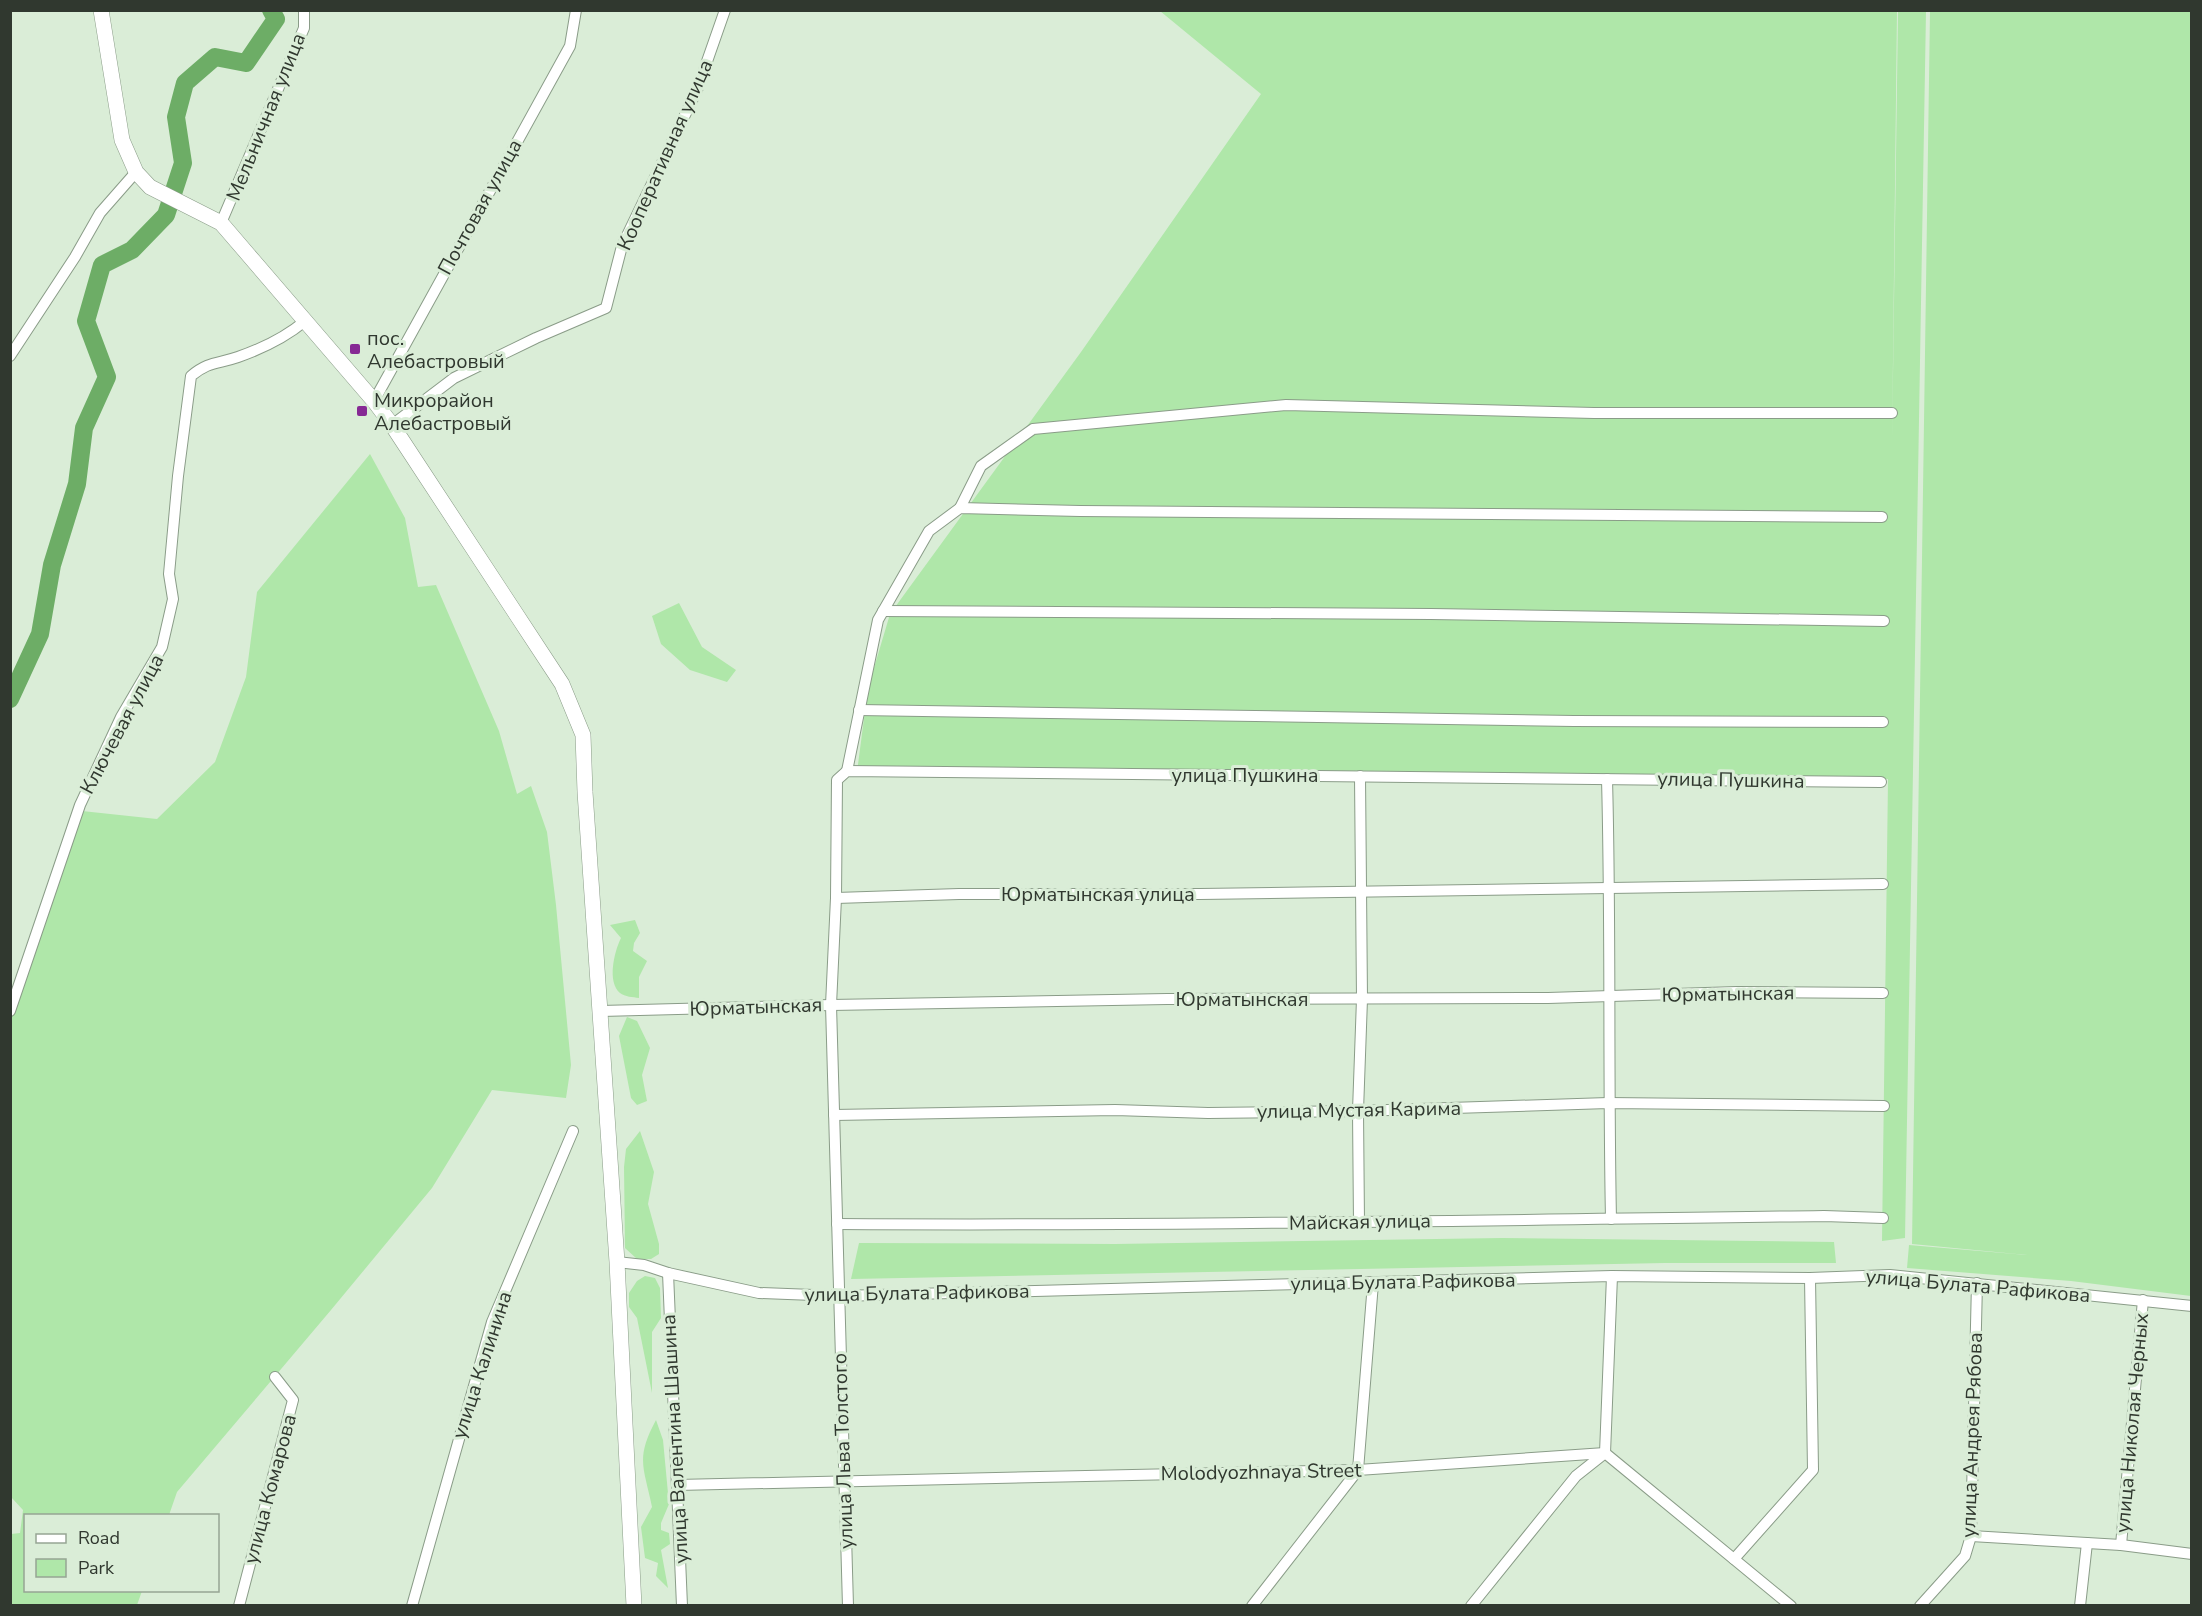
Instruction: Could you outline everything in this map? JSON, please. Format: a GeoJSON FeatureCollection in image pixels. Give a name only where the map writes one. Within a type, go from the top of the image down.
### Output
{"type":"FeatureCollection","features":[{"type":"Feature","properties":{"kind":"street"},"geometry":{"type":"LineString","coordinates":[[101,10],[122,140],[136,172],[150,187],[190,205],[221,223],[374,401],[562,684],[583,735],[617,1262],[634,1605]]}},
{"type":"Feature","properties":{"kind":"street","name":"Мельничная улица"},"geometry":{"type":"LineString","coordinates":[[221,223],[304,28],[304,10]]}},
{"type":"Feature","properties":{"kind":"street","name":"Почтовая улица"},"geometry":{"type":"LineString","coordinates":[[374,401],[570,46],[576,10]]}},
{"type":"Feature","properties":{"kind":"street","name":"Кооперативная улица"},"geometry":{"type":"LineString","coordinates":[[392,425],[454,378],[536,338],[606,308],[622,246],[697,90],[725,10]]}},
{"type":"Feature","properties":{"kind":"street"},"geometry":{"type":"LineString","coordinates":[[10,356],[75,257],[100,213],[136,172]]}},
{"type":"Feature","properties":{"kind":"street","name":"Ключевая улица"},"geometry":{"type":"LineString","coordinates":[[10,1011],[80,805],[121,717],[162,647],[173,599],[169,574],[178,476],[191,376],[204,365],[238,357],[292,332],[305,321]]}},
{"type":"Feature","properties":{"kind":"street"},"geometry":{"type":"LineString","coordinates":[[831,1005],[836,898],[837,780],[847,771],[878,620],[929,531],[960,508],[981,466],[1033,429],[1286,405],[1594,413],[1892,413]]}},
{"type":"Feature","properties":{"kind":"street"},"geometry":{"type":"LineString","coordinates":[[960,508],[1882,517]]}},
{"type":"Feature","properties":{"kind":"street"},"geometry":{"type":"LineString","coordinates":[[883,611],[1431,614],[1884,621]]}},
{"type":"Feature","properties":{"kind":"street"},"geometry":{"type":"LineString","coordinates":[[859,710],[1586,721],[1883,722]]}},
{"type":"Feature","properties":{"kind":"street","name":"улица Пушкина"},"geometry":{"type":"LineString","coordinates":[[847,771],[1881,782]]}},
{"type":"Feature","properties":{"kind":"street"},"geometry":{"type":"LineString","coordinates":[[1359,1223],[1358,1111],[1362,999],[1360,776]]}},
{"type":"Feature","properties":{"kind":"street"},"geometry":{"type":"LineString","coordinates":[[1607,779],[1610,888],[1608,1102],[1611,1219]]}},
{"type":"Feature","properties":{"kind":"street","name":"Юрматынская улица"},"geometry":{"type":"LineString","coordinates":[[836,898],[959,894],[1883,884]]}},
{"type":"Feature","properties":{"kind":"street","name":"Юрматынская"},"geometry":{"type":"LineString","coordinates":[[601,1011],[1167,999],[1610,997],[1737,992],[1883,993]]}},
{"type":"Feature","properties":{"kind":"street","name":"улица Льва Толстого"},"geometry":{"type":"LineString","coordinates":[[831,1005],[848,1605]]}},
{"type":"Feature","properties":{"kind":"street","name":"улица Мустая Карима"},"geometry":{"type":"LineString","coordinates":[[834,1115],[1115,1110],[1208,1113],[1358,1111],[1608,1102],[1753,1106],[1884,1106]]}},
{"type":"Feature","properties":{"kind":"street","name":"улица Калинина"},"geometry":{"type":"LineString","coordinates":[[412,1605],[492,1322],[573,1131]]}},
{"type":"Feature","properties":{"kind":"street","name":"Майская улица"},"geometry":{"type":"LineString","coordinates":[[837,1224],[1073,1226],[1824,1216],[1883,1218]]}},
{"type":"Feature","properties":{"kind":"street","name":"улица Булата Рафикова"},"geometry":{"type":"LineString","coordinates":[[617,1262],[644,1265],[668,1273],[759,1293],[839,1296],[1612,1276],[1810,1278],[1890,1275],[2192,1306]]}},
{"type":"Feature","properties":{"kind":"street","name":"улица Валентина Шашина"},"geometry":{"type":"LineString","coordinates":[[668,1273],[682,1605]]}},
{"type":"Feature","properties":{"kind":"street"},"geometry":{"type":"LineString","coordinates":[[1471,1605],[1576,1476],[1605,1453],[1612,1276]]}},
{"type":"Feature","properties":{"kind":"street"},"geometry":{"type":"LineString","coordinates":[[1734,1559],[1812,1470],[1810,1278]]}},
{"type":"Feature","properties":{"kind":"street"},"geometry":{"type":"LineString","coordinates":[[1252,1605],[1358,1470],[1373,1283]]}},
{"type":"Feature","properties":{"kind":"street","name":"улица Андрея Рябова"},"geometry":{"type":"LineString","coordinates":[[1920,1605],[1965,1556],[1971,1536],[1977,1283]]}},
{"type":"Feature","properties":{"kind":"street","name":"улица Николая Черных"},"geometry":{"type":"LineString","coordinates":[[2121,1545],[2143,1300]]}},
{"type":"Feature","properties":{"kind":"street","name":"улица Комарова"},"geometry":{"type":"LineString","coordinates":[[239,1605],[293,1400],[275,1377]]}},
{"type":"Feature","properties":{"kind":"street"},"geometry":{"type":"LineString","coordinates":[[1605,1453],[1791,1605]]}},
{"type":"Feature","properties":{"kind":"street","name":"Molodyozhnaya Street"},"geometry":{"type":"LineString","coordinates":[[677,1485],[1358,1470],[1605,1453]]}},
{"type":"Feature","properties":{"kind":"street"},"geometry":{"type":"LineString","coordinates":[[1971,1536],[2121,1545],[2192,1554]]}},
{"type":"Feature","properties":{"kind":"street","name":"улица Николая Черных"},"geometry":{"type":"LineString","coordinates":[[2080,1605],[2087,1543]]}},
{"type":"Feature","properties":{"kind":"green space"},"geometry":{"type":"Polygon","coordinates":[[[1160,11],[1897,11],[1892,448],[1898,11],[1926,11],[1905,1238],[1882,1241],[1888,779],[857,772],[868,688],[890,614],[1081,352],[1261,94],[1160,11]]]}},
{"type":"Feature","properties":{"kind":"green space"},"geometry":{"type":"Polygon","coordinates":[[[1930,11],[2191,11],[2191,1296],[2071,1281],[1907,1268],[1909,1245],[2027,1255],[1912,1244],[1930,11]]]}},
{"type":"Feature","properties":{"kind":"green space"},"geometry":{"type":"Polygon","coordinates":[[[370,454],[405,518],[418,587],[436,585],[499,731],[517,794],[531,786],[547,832],[571,1065],[566,1098],[492,1090],[432,1188],[177,1492],[169,1514],[24,1514],[24,1592],[142,1592],[137,1605],[11,1605],[11,1534],[20,1533],[23,1510],[11,1497],[11,1016],[82,811],[157,819],[215,762],[246,677],[257,592],[370,454]]]}},
{"type":"Feature","properties":{"kind":"green space"},"geometry":{"type":"Polygon","coordinates":[[[679,603],[702,647],[736,670],[727,682],[690,670],[661,644],[652,616],[679,603]]]}},
{"type":"Feature","properties":{"kind":"green space"},"geometry":{"type":"Polygon","coordinates":[[[635,920],[640,933],[634,943],[633,951],[647,961],[639,977],[639,998],[624,995],[616,988],[613,967],[621,938],[610,925],[635,920]]]}},
{"type":"Feature","properties":{"kind":"green space"},"geometry":{"type":"Polygon","coordinates":[[[627,1017],[637,1021],[650,1048],[642,1075],[647,1101],[637,1105],[631,1098],[619,1036],[627,1017]]]}},
{"type":"Feature","properties":{"kind":"green space"},"geometry":{"type":"Polygon","coordinates":[[[640,1131],[654,1172],[648,1204],[659,1244],[659,1254],[651,1259],[637,1259],[625,1248],[624,1167],[626,1149],[640,1131]]]}},
{"type":"Feature","properties":{"kind":"green space"},"geometry":{"type":"Polygon","coordinates":[[[1502,1238],[1834,1242],[1836,1263],[1665,1263],[851,1279],[859,1243],[1115,1244],[1502,1238]]]}},
{"type":"Feature","properties":{"kind":"green space"},"geometry":{"type":"Polygon","coordinates":[[[645,1276],[655,1278],[660,1288],[661,1318],[652,1332],[652,1393],[637,1318],[629,1307],[629,1293],[637,1281],[645,1276]]]}},
{"type":"Feature","properties":{"kind":"green space"},"geometry":{"type":"Polygon","coordinates":[[[656,1420],[663,1440],[669,1504],[661,1523],[661,1530],[669,1533],[670,1544],[661,1550],[668,1588],[656,1576],[658,1563],[645,1558],[641,1527],[652,1507],[644,1472],[643,1454],[649,1433],[656,1420]]]}},
{"type":"Feature","properties":{"kind":"waterway"},"geometry":{"type":"LineString","coordinates":[[10,699],[40,634],[52,565],[77,484],[84,428],[107,377],[86,321],[102,265],[132,250],[166,215],[183,163],[176,117],[185,83],[215,57],[246,63],[276,19],[271,10]]}},
{"type":"Feature","properties":{"kind":"place","name":"пос. Алебастровый"},"geometry":{"type":"Point","coordinates":[355,349]}},
{"type":"Feature","properties":{"kind":"place","name":"Микрорайон Алебастровый"},"geometry":{"type":"Point","coordinates":[362,411]}}]}
